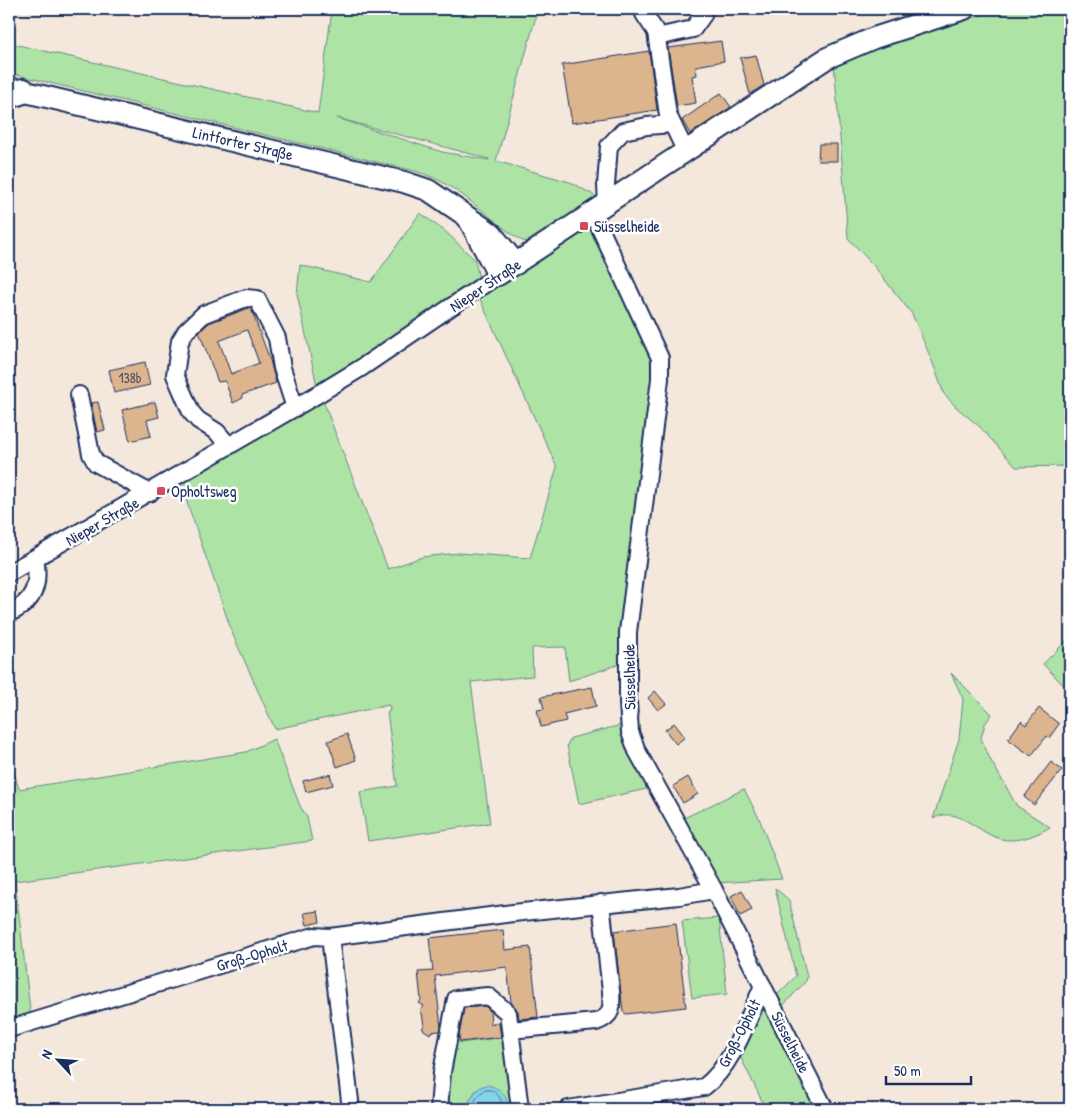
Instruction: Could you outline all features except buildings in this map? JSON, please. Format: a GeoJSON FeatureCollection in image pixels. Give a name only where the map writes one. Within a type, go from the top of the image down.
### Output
{"type":"FeatureCollection","features":[{"type":"Feature","properties":{"kind":"main road","name":"Nieper Straße"},"geometry":{"type":"LineString","coordinates":[[498,275],[827,58],[874,38],[964,9]]}},
{"type":"Feature","properties":{"kind":"main road","name":"Lintforter Straße"},"geometry":{"type":"LineString","coordinates":[[14,92],[404,182],[428,190],[491,233],[516,264]]}},
{"type":"Feature","properties":{"kind":"main road","name":"Lintforter Straße"},"geometry":{"type":"LineString","coordinates":[[468,218],[498,275]]}},
{"type":"Feature","properties":{"kind":"street"},"geometry":{"type":"LineString","coordinates":[[644,14],[656,32],[668,115],[686,152]]}},
{"type":"Feature","properties":{"kind":"street"},"geometry":{"type":"LineString","coordinates":[[657,37],[693,29],[703,15]]}},
{"type":"Feature","properties":{"kind":"street"},"geometry":{"type":"LineString","coordinates":[[600,209],[606,185],[609,146],[623,132],[647,126],[672,124]]}},
{"type":"Feature","properties":{"kind":"street","name":"Süsselheide"},"geometry":{"type":"LineString","coordinates":[[600,209],[660,358],[660,379],[628,632],[630,732],[637,751],[714,890],[826,1109]]}},
{"type":"Feature","properties":{"kind":"street","name":"Nieper Straße"},"geometry":{"type":"LineString","coordinates":[[9,573],[150,493],[361,368],[498,275]]}},
{"type":"Feature","properties":{"kind":"street"},"geometry":{"type":"LineString","coordinates":[[229,446],[217,432],[198,420],[191,412],[175,376],[180,341],[186,331],[204,314],[246,298],[257,299],[277,338],[282,368],[294,408]]}},
{"type":"Feature","properties":{"kind":"street"},"geometry":{"type":"LineString","coordinates":[[79,395],[91,454],[96,463],[150,493]]}},
{"type":"Feature","properties":{"kind":"street"},"geometry":{"type":"LineString","coordinates":[[9,613],[22,608],[32,595],[37,580],[36,559]]}},
{"type":"Feature","properties":{"kind":"street","name":"Groß-Opholt"},"geometry":{"type":"LineString","coordinates":[[9,1029],[314,936],[330,937],[513,913],[679,896],[714,890]]}},
{"type":"Feature","properties":{"kind":"street"},"geometry":{"type":"LineString","coordinates":[[510,1030],[596,1022],[605,1019],[609,1014],[612,1006],[611,992],[601,903]]}},
{"type":"Feature","properties":{"kind":"street"},"geometry":{"type":"LineString","coordinates":[[330,937],[352,1109]]}},
{"type":"Feature","properties":{"kind":"street","name":"Groß-Opholt"},"geometry":{"type":"LineString","coordinates":[[568,1109],[704,1087],[716,1079],[734,1050],[763,986]]}},
{"type":"Feature","properties":{"kind":"street"},"geometry":{"type":"LineString","coordinates":[[439,1109],[442,1072],[456,999],[488,996],[508,1013],[520,1109]]}},
{"type":"Feature","properties":{"kind":"green space"},"geometry":{"type":"Polygon","coordinates":[[[332,9],[538,9],[496,161],[570,182],[599,198],[535,242],[522,241],[453,188],[424,174],[9,73],[9,43],[318,113],[332,9]],[[337,118],[442,152],[489,159],[337,118]]]}},
{"type":"Feature","properties":{"kind":"green space"},"geometry":{"type":"Polygon","coordinates":[[[1000,9],[1070,9],[1070,466],[1016,467],[980,427],[956,407],[944,394],[912,314],[873,265],[848,238],[834,63],[1000,9]]]}},
{"type":"Feature","properties":{"kind":"green space"},"geometry":{"type":"Polygon","coordinates":[[[420,213],[446,232],[475,260],[479,279],[317,386],[297,294],[300,265],[371,282],[420,213]]]}},
{"type":"Feature","properties":{"kind":"green space"},"geometry":{"type":"Polygon","coordinates":[[[591,223],[654,352],[656,378],[623,663],[569,681],[565,647],[532,648],[533,676],[471,682],[490,823],[368,841],[360,792],[397,786],[387,712],[390,711],[389,705],[275,729],[233,635],[180,482],[320,393],[388,569],[422,557],[459,553],[530,558],[557,467],[478,295],[591,223]]]}},
{"type":"Feature","properties":{"kind":"green space"},"geometry":{"type":"Polygon","coordinates":[[[1070,637],[1070,692],[1043,664],[1070,637]]]}},
{"type":"Feature","properties":{"kind":"green space"},"geometry":{"type":"Polygon","coordinates":[[[951,673],[992,714],[985,724],[981,738],[990,759],[1017,806],[1050,827],[1031,836],[1010,840],[990,835],[962,818],[952,815],[943,815],[933,819],[959,739],[963,699],[951,673]]]}},
{"type":"Feature","properties":{"kind":"green space"},"geometry":{"type":"Polygon","coordinates":[[[625,724],[651,788],[579,804],[567,745],[571,738],[625,724]]]}},
{"type":"Feature","properties":{"kind":"green space"},"geometry":{"type":"Polygon","coordinates":[[[274,739],[300,806],[307,817],[312,841],[15,881],[31,1018],[9,1025],[9,756],[19,789],[246,752],[274,739]]]}},
{"type":"Feature","properties":{"kind":"green space"},"geometry":{"type":"Polygon","coordinates":[[[744,789],[759,818],[782,879],[715,883],[680,820],[744,789]]]}},
{"type":"Feature","properties":{"kind":"green space"},"geometry":{"type":"Polygon","coordinates":[[[775,888],[789,900],[807,977],[806,981],[780,1009],[774,998],[796,976],[775,888]]]}},
{"type":"Feature","properties":{"kind":"green space"},"geometry":{"type":"Polygon","coordinates":[[[719,918],[727,994],[692,998],[682,921],[719,918]]]}},
{"type":"Feature","properties":{"kind":"green space"},"geometry":{"type":"Polygon","coordinates":[[[763,997],[819,1109],[766,1109],[737,1050],[763,997]]]}},
{"type":"Feature","properties":{"kind":"green space"},"geometry":{"type":"Polygon","coordinates":[[[458,1032],[460,1043],[505,1037],[515,1109],[507,1109],[476,1090],[466,1107],[443,1109],[458,1032]]]}},
{"type":"Feature","properties":{"kind":"water"},"geometry":{"type":"Polygon","coordinates":[[[488,1085],[503,1093],[507,1100],[507,1109],[458,1109],[459,1107],[466,1107],[480,1087],[488,1085]]]}},
{"type":"Feature","properties":{"kind":"place","name":"Süsselheide"},"geometry":{"type":"Point","coordinates":[584,226]}},
{"type":"Feature","properties":{"kind":"place","name":"Opholtsweg"},"geometry":{"type":"Point","coordinates":[161,491]}}]}
